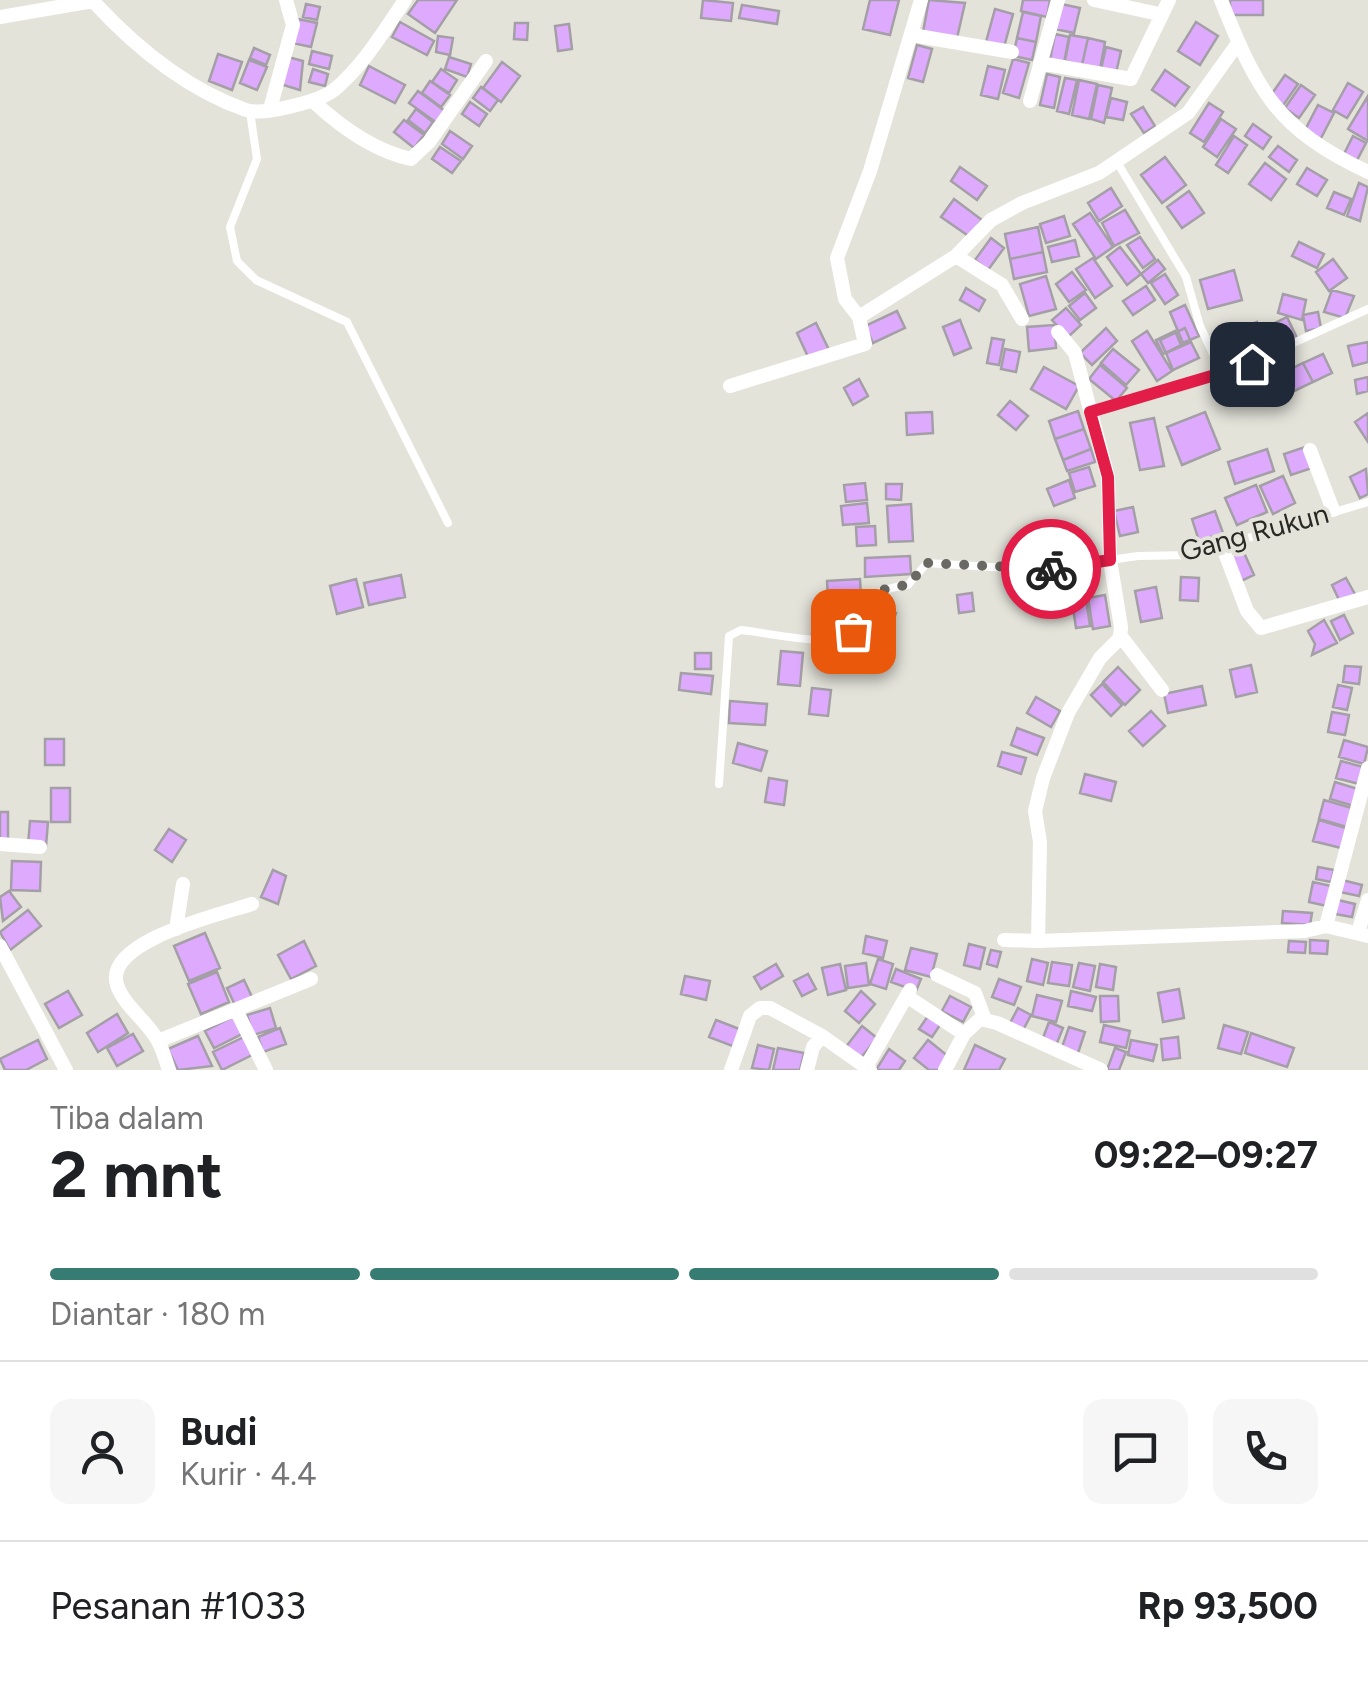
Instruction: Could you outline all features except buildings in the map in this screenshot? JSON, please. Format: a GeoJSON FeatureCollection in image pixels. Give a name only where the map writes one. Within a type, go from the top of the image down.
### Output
{"type":"FeatureCollection","features":[{"type":"Feature","properties":{"kind":"street"},"geometry":{"type":"LineString","coordinates":[[270,109],[293,24],[286,0]]}},
{"type":"Feature","properties":{"kind":"street"},"geometry":{"type":"LineString","coordinates":[[0,16],[93,1],[152,60],[250,112],[314,102],[334,90],[372,50],[405,0]]}},
{"type":"Feature","properties":{"kind":"street"},"geometry":{"type":"LineString","coordinates":[[730,386],[861,348],[865,338],[859,317],[845,299],[838,258],[921,0]]}},
{"type":"Feature","properties":{"kind":"street"},"geometry":{"type":"LineString","coordinates":[[1030,101],[1058,0]]}},
{"type":"Feature","properties":{"kind":"street"},"geometry":{"type":"LineString","coordinates":[[1094,0],[1159,14]]}},
{"type":"Feature","properties":{"kind":"street"},"geometry":{"type":"LineString","coordinates":[[1040,63],[1131,78],[1169,0]]}},
{"type":"Feature","properties":{"kind":"street"},"geometry":{"type":"LineString","coordinates":[[1221,0],[1251,75],[1273,106],[1328,154],[1368,172]]}},
{"type":"Feature","properties":{"kind":"street"},"geometry":{"type":"LineString","coordinates":[[912,35],[1012,52]]}},
{"type":"Feature","properties":{"kind":"street"},"geometry":{"type":"LineString","coordinates":[[859,317],[956,256],[991,220],[1117,162],[1188,113],[1238,42]]}},
{"type":"Feature","properties":{"kind":"street"},"geometry":{"type":"LineString","coordinates":[[314,102],[390,155],[410,159],[428,142],[486,61]]}},
{"type":"Feature","properties":{"kind":"street"},"geometry":{"type":"LineString","coordinates":[[956,256],[1002,286],[1022,319]]}},
{"type":"Feature","properties":{"kind":"street"},"geometry":{"type":"LineString","coordinates":[[1058,332],[1075,353],[1108,477],[1110,560],[1120,635],[1162,690]]}},
{"type":"Feature","properties":{"kind":"street"},"geometry":{"type":"LineString","coordinates":[[1310,450],[1333,510]]}},
{"type":"Feature","properties":{"kind":"street"},"geometry":{"type":"LineString","coordinates":[[1222,545],[1247,611],[1261,628],[1368,597]]}},
{"type":"Feature","properties":{"kind":"street"},"geometry":{"type":"LineString","coordinates":[[1038,941],[1040,842],[1035,811],[1043,778],[1068,713],[1100,658],[1120,635]]}},
{"type":"Feature","properties":{"kind":"street"},"geometry":{"type":"LineString","coordinates":[[1326,926],[1368,768]]}},
{"type":"Feature","properties":{"kind":"street"},"geometry":{"type":"LineString","coordinates":[[0,844],[40,848]]}},
{"type":"Feature","properties":{"kind":"street"},"geometry":{"type":"LineString","coordinates":[[176,928],[183,884]]}},
{"type":"Feature","properties":{"kind":"street"},"geometry":{"type":"LineString","coordinates":[[1004,940],[1305,931],[1326,926],[1363,934],[1368,900]]}},
{"type":"Feature","properties":{"kind":"street"},"geometry":{"type":"LineString","coordinates":[[169,1070],[158,1041],[118,987],[116,973],[122,958],[176,928],[252,904]]}},
{"type":"Feature","properties":{"kind":"street"},"geometry":{"type":"LineString","coordinates":[[0,946],[66,1070]]}},
{"type":"Feature","properties":{"kind":"street"},"geometry":{"type":"LineString","coordinates":[[938,975],[975,993],[985,1020]]}},
{"type":"Feature","properties":{"kind":"street"},"geometry":{"type":"LineString","coordinates":[[158,1041],[311,979]]}},
{"type":"Feature","properties":{"kind":"street"},"geometry":{"type":"LineString","coordinates":[[731,1070],[750,1016],[760,1008],[770,1008],[822,1036],[868,1069],[909,994],[964,1034]]}},
{"type":"Feature","properties":{"kind":"street"},"geometry":{"type":"LineString","coordinates":[[237,1012],[266,1070]]}},
{"type":"Feature","properties":{"kind":"street"},"geometry":{"type":"LineString","coordinates":[[945,1070],[971,1024],[985,1020],[1101,1070]]}},
{"type":"Feature","properties":{"kind":"street"},"geometry":{"type":"LineString","coordinates":[[807,1070],[822,1036]]}},
{"type":"Feature","properties":{"kind":"lane"},"geometry":{"type":"LineString","coordinates":[[250,112],[257,159],[230,227],[237,261],[256,280],[347,322],[448,523]]}},
{"type":"Feature","properties":{"kind":"lane"},"geometry":{"type":"LineString","coordinates":[[1117,162],[1186,277],[1200,326],[1223,375]]}},
{"type":"Feature","properties":{"kind":"lane"},"geometry":{"type":"LineString","coordinates":[[1090,412],[1223,375],[1368,309]]}},
{"type":"Feature","properties":{"kind":"lane","name":"Gang Rukun"},"geometry":{"type":"LineString","coordinates":[[719,784],[729,636],[741,630],[846,638],[866,602],[882,588],[908,585],[927,563],[1040,570],[1110,560],[1191,555],[1368,502]]}},
{"type":"Feature","properties":{"kind":"way so far"},"geometry":{"type":"LineString","coordinates":[[853,631],[866,602],[882,588],[908,585],[927,563],[1051,569]]}},
{"type":"Feature","properties":{"kind":"route"},"geometry":{"type":"LineString","coordinates":[[1051,569],[1110,560],[1108,477],[1090,412],[1202,382],[1252,364]]}}]}
